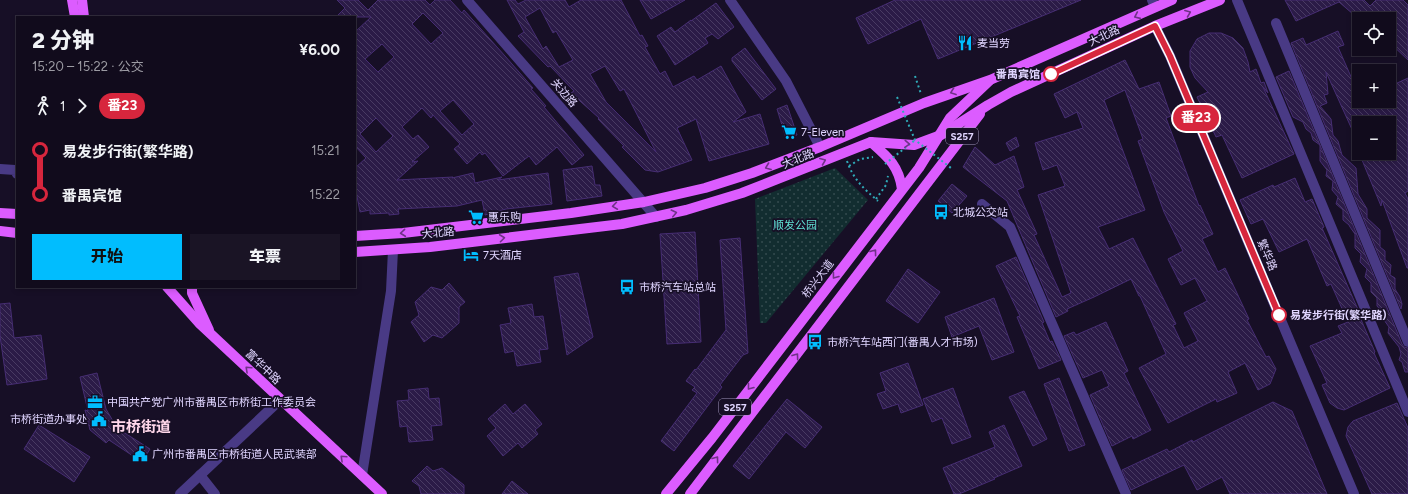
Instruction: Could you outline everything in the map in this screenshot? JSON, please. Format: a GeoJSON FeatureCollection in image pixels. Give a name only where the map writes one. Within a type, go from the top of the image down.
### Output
{"type":"FeatureCollection","features":[{"type":"Feature","properties":{"kind":"main road"},"geometry":{"type":"LineString","coordinates":[[72,0],[75,16]]}},
{"type":"Feature","properties":{"kind":"main road"},"geometry":{"type":"LineString","coordinates":[[82,0],[84,16]]}},
{"type":"Feature","properties":{"kind":"main road","name":"大北路"},"geometry":{"type":"LineString","coordinates":[[356,236],[403,233],[571,213],[644,202],[705,188],[745,176],[820,147],[924,103],[990,80],[1154,4],[1172,0]]}},
{"type":"Feature","properties":{"kind":"main road","name":"大北路"},"geometry":{"type":"LineString","coordinates":[[356,252],[436,246],[607,226],[656,217],[692,209],[742,193],[871,142],[914,145],[940,135],[1011,92],[1155,26],[1220,0]]}},
{"type":"Feature","properties":{"kind":"main road","name":"桥兴大道"},"geometry":{"type":"LineString","coordinates":[[666,494],[919,168],[950,118],[990,80]]}},
{"type":"Feature","properties":{"kind":"main road","name":"S257"},"geometry":{"type":"LineString","coordinates":[[690,494],[988,105]]}},
{"type":"Feature","properties":{"kind":"main road"},"geometry":{"type":"LineString","coordinates":[[871,142],[894,164],[900,177],[902,189]]}},
{"type":"Feature","properties":{"kind":"main road"},"geometry":{"type":"LineString","coordinates":[[0,213],[16,214]]}},
{"type":"Feature","properties":{"kind":"main road"},"geometry":{"type":"LineString","coordinates":[[0,231],[16,232]]}},
{"type":"Feature","properties":{"kind":"main road","name":"富华中路"},"geometry":{"type":"LineString","coordinates":[[168,288],[183,307],[210,334],[382,494]]}},
{"type":"Feature","properties":{"kind":"main road"},"geometry":{"type":"LineString","coordinates":[[192,288],[192,293],[210,334]]}},
{"type":"Feature","properties":{"kind":"street","name":"关边路"},"geometry":{"type":"LineString","coordinates":[[467,0],[656,217]]}},
{"type":"Feature","properties":{"kind":"street"},"geometry":{"type":"LineString","coordinates":[[730,0],[786,81],[820,147]]}},
{"type":"Feature","properties":{"kind":"street"},"geometry":{"type":"LineString","coordinates":[[1236,0],[1408,412]]}},
{"type":"Feature","properties":{"kind":"street"},"geometry":{"type":"LineString","coordinates":[[1276,23],[1408,342]]}},
{"type":"Feature","properties":{"kind":"street","name":"繁华路"},"geometry":{"type":"LineString","coordinates":[[1155,26],[1170,56],[1354,494]]}},
{"type":"Feature","properties":{"kind":"street"},"geometry":{"type":"LineString","coordinates":[[0,169],[15,170],[16,172]]}},
{"type":"Feature","properties":{"kind":"street"},"geometry":{"type":"LineString","coordinates":[[982,204],[1010,227],[1126,494]]}},
{"type":"Feature","properties":{"kind":"street"},"geometry":{"type":"LineString","coordinates":[[362,475],[391,292],[393,250]]}},
{"type":"Feature","properties":{"kind":"street"},"geometry":{"type":"LineString","coordinates":[[180,494],[280,400]]}},
{"type":"Feature","properties":{"kind":"street"},"geometry":{"type":"LineString","coordinates":[[200,475],[215,494]]}},
{"type":"Feature","properties":{"kind":"path"},"geometry":{"type":"LineString","coordinates":[[897,97],[915,140],[951,168]]}},
{"type":"Feature","properties":{"kind":"path"},"geometry":{"type":"LineString","coordinates":[[885,164],[915,140]]}},
{"type":"Feature","properties":{"kind":"path"},"geometry":{"type":"LineString","coordinates":[[849,166],[865,158],[877,158]]}},
{"type":"Feature","properties":{"kind":"path"},"geometry":{"type":"LineString","coordinates":[[847,159],[857,182],[877,200],[888,180],[888,174]]}},
{"type":"Feature","properties":{"kind":"path"},"geometry":{"type":"LineString","coordinates":[[882,161],[887,168]]}},
{"type":"Feature","properties":{"kind":"green space","name":"顺发公园"},"geometry":{"type":"Polygon","coordinates":[[[835,168],[868,200],[766,323],[760,323],[755,199],[835,168]]]}},
{"type":"Feature","properties":{"kind":"building"},"geometry":{"type":"Polygon","coordinates":[[[337,0],[358,0],[368,10],[378,0],[425,0],[430,5],[435,0],[450,0],[462,13],[464,10],[533,88],[531,89],[546,106],[544,107],[584,155],[572,165],[557,147],[536,165],[529,156],[503,176],[485,153],[482,155],[480,152],[467,164],[454,149],[460,144],[433,115],[431,118],[422,108],[402,127],[413,139],[418,135],[429,147],[412,162],[418,161],[397,180],[453,177],[452,178],[473,173],[475,183],[502,177],[498,180],[548,173],[552,204],[506,209],[485,215],[482,200],[457,206],[398,209],[399,214],[389,215],[389,213],[370,214],[370,210],[360,212],[356,191],[356,167],[366,158],[356,147],[356,31],[371,17],[337,16],[345,8],[337,0]],[[423,13],[412,24],[431,44],[443,33],[423,13]],[[382,44],[365,59],[378,72],[394,57],[382,44]],[[453,100],[440,111],[462,135],[474,124],[453,100]],[[376,118],[360,134],[376,152],[393,136],[376,118]]]}},
{"type":"Feature","properties":{"kind":"building"},"geometry":{"type":"Polygon","coordinates":[[[507,0],[515,0],[518,4],[526,0],[565,0],[569,7],[581,0],[621,0],[640,36],[642,35],[648,46],[645,47],[660,74],[665,71],[673,87],[694,76],[697,80],[721,66],[746,112],[733,122],[760,114],[769,144],[709,161],[696,119],[677,128],[692,160],[658,172],[645,170],[622,147],[624,146],[598,119],[599,118],[571,93],[574,91],[518,36],[524,32],[507,0]],[[540,8],[525,17],[543,49],[546,46],[559,67],[573,60],[556,31],[553,33],[540,8]],[[605,66],[590,74],[606,102],[656,152],[624,89],[620,91],[605,66]]]}},
{"type":"Feature","properties":{"kind":"building"},"geometry":{"type":"Polygon","coordinates":[[[640,0],[685,0],[651,19],[640,0]]]}},
{"type":"Feature","properties":{"kind":"building"},"geometry":{"type":"Polygon","coordinates":[[[895,0],[1081,0],[938,59],[921,19],[868,44],[856,18],[895,0]]]}},
{"type":"Feature","properties":{"kind":"building"},"geometry":{"type":"Polygon","coordinates":[[[1285,0],[1364,0],[1370,6],[1376,0],[1403,0],[1408,5],[1408,60],[1396,49],[1396,12],[1356,11],[1352,13],[1339,2],[1296,21],[1285,0]]]}},
{"type":"Feature","properties":{"kind":"building"},"geometry":{"type":"Polygon","coordinates":[[[716,3],[734,27],[718,39],[712,34],[705,38],[708,43],[675,65],[657,36],[671,27],[675,32],[716,3]]]}},
{"type":"Feature","properties":{"kind":"building"},"geometry":{"type":"Polygon","coordinates":[[[1338,31],[1344,45],[1338,47],[1352,79],[1352,108],[1396,108],[1396,84],[1408,78],[1408,191],[1405,193],[1408,199],[1408,268],[1382,200],[1381,206],[1362,160],[1396,160],[1396,116],[1352,116],[1352,130],[1326,72],[1328,94],[1324,95],[1327,103],[1320,106],[1331,119],[1333,135],[1338,141],[1342,155],[1356,168],[1358,194],[1367,209],[1367,218],[1380,230],[1380,247],[1385,251],[1385,260],[1391,265],[1390,275],[1395,278],[1395,289],[1400,297],[1402,304],[1401,309],[1291,43],[1303,38],[1306,45],[1338,31]]]}},
{"type":"Feature","properties":{"kind":"building"},"geometry":{"type":"Polygon","coordinates":[[[1209,33],[1221,33],[1233,38],[1243,48],[1250,72],[1256,69],[1261,83],[1264,82],[1268,93],[1263,87],[1294,154],[1242,178],[1222,135],[1216,137],[1197,97],[1208,92],[1195,78],[1190,67],[1190,51],[1197,39],[1209,33]]]}},
{"type":"Feature","properties":{"kind":"building"},"geometry":{"type":"Polygon","coordinates":[[[745,48],[776,89],[762,100],[732,61],[732,58],[745,48]]]}},
{"type":"Feature","properties":{"kind":"building"},"geometry":{"type":"Polygon","coordinates":[[[1125,60],[1139,89],[1159,82],[1171,116],[1166,118],[1199,206],[1200,205],[1213,234],[1202,239],[1218,272],[1225,268],[1249,319],[1247,320],[1266,357],[1269,356],[1276,369],[1270,384],[1258,390],[1245,363],[1228,372],[1237,393],[1217,402],[1216,399],[1168,423],[1139,368],[1166,354],[1131,279],[1067,309],[1068,311],[1056,317],[1007,201],[963,167],[975,147],[995,165],[1014,156],[1024,187],[1017,190],[1037,234],[1034,235],[1062,297],[1071,293],[1038,195],[1065,186],[1057,165],[1043,170],[1035,143],[1083,128],[1077,112],[1065,118],[1054,94],[1125,60]],[[1125,90],[1104,100],[1145,210],[1098,227],[1109,249],[1133,238],[1176,324],[1173,325],[1184,348],[1198,341],[1184,313],[1207,301],[1195,278],[1181,285],[1168,259],[1183,251],[1164,212],[1138,141],[1143,139],[1125,90]]]}},
{"type":"Feature","properties":{"kind":"building"},"geometry":{"type":"Polygon","coordinates":[[[1289,71],[1320,145],[1313,140],[1311,133],[1306,129],[1303,122],[1293,117],[1276,77],[1289,71]]]}},
{"type":"Feature","properties":{"kind":"building"},"geometry":{"type":"Polygon","coordinates":[[[787,105],[797,135],[786,138],[777,109],[787,105]]]}},
{"type":"Feature","properties":{"kind":"building"},"geometry":{"type":"Polygon","coordinates":[[[1016,137],[1019,146],[1010,151],[1006,143],[1016,137]]]}},
{"type":"Feature","properties":{"kind":"building"},"geometry":{"type":"Polygon","coordinates":[[[1320,145],[1402,344],[1404,347],[1408,348],[1408,372],[1405,372],[1402,362],[1399,360],[1401,354],[1399,347],[1388,333],[1389,327],[1384,320],[1383,313],[1377,306],[1377,298],[1371,292],[1371,283],[1365,277],[1367,269],[1360,262],[1361,254],[1355,248],[1355,234],[1349,225],[1343,220],[1343,210],[1336,204],[1338,197],[1332,190],[1333,181],[1326,176],[1327,170],[1320,161],[1320,145]]]}},
{"type":"Feature","properties":{"kind":"building"},"geometry":{"type":"Polygon","coordinates":[[[592,166],[595,185],[600,185],[602,196],[567,201],[563,170],[592,166]]]}},
{"type":"Feature","properties":{"kind":"building"},"geometry":{"type":"Polygon","coordinates":[[[1295,178],[1305,202],[1312,199],[1324,227],[1322,228],[1360,314],[1359,315],[1375,352],[1374,353],[1390,388],[1344,410],[1337,408],[1330,403],[1322,385],[1327,383],[1310,346],[1342,333],[1338,326],[1348,322],[1331,284],[1327,286],[1307,239],[1279,252],[1263,219],[1251,224],[1240,200],[1273,185],[1274,187],[1295,178]]]}},
{"type":"Feature","properties":{"kind":"building"},"geometry":{"type":"Polygon","coordinates":[[[952,184],[967,196],[952,213],[938,201],[952,184]]]}},
{"type":"Feature","properties":{"kind":"building"},"geometry":{"type":"Polygon","coordinates":[[[695,232],[701,342],[667,344],[660,234],[695,232]]]}},
{"type":"Feature","properties":{"kind":"building"},"geometry":{"type":"Polygon","coordinates":[[[740,238],[748,353],[743,355],[720,385],[722,387],[674,451],[661,441],[697,393],[692,390],[695,387],[686,381],[726,330],[720,240],[740,238]]]}},
{"type":"Feature","properties":{"kind":"building"},"geometry":{"type":"Polygon","coordinates":[[[1016,257],[1044,322],[1042,323],[1050,342],[1052,341],[1061,360],[1039,369],[1017,317],[1020,316],[996,266],[1016,257]]]}},
{"type":"Feature","properties":{"kind":"building"},"geometry":{"type":"Polygon","coordinates":[[[908,269],[940,292],[918,323],[886,301],[908,269]]]}},
{"type":"Feature","properties":{"kind":"building"},"geometry":{"type":"Polygon","coordinates":[[[578,273],[593,337],[567,355],[554,277],[578,273]]]}},
{"type":"Feature","properties":{"kind":"building"},"geometry":{"type":"Polygon","coordinates":[[[449,283],[465,302],[459,307],[459,323],[442,338],[433,335],[424,342],[411,322],[419,315],[415,302],[431,287],[442,290],[449,283]]]}},
{"type":"Feature","properties":{"kind":"building"},"geometry":{"type":"Polygon","coordinates":[[[994,298],[1014,352],[992,360],[979,326],[952,337],[945,317],[994,298]]]}},
{"type":"Feature","properties":{"kind":"building"},"geometry":{"type":"Polygon","coordinates":[[[10,303],[14,338],[41,335],[47,379],[7,385],[0,336],[0,304],[10,303]]]}},
{"type":"Feature","properties":{"kind":"building"},"geometry":{"type":"Polygon","coordinates":[[[532,304],[534,317],[543,316],[548,349],[539,350],[541,362],[517,366],[514,351],[505,353],[500,325],[511,323],[508,308],[532,304]]]}},
{"type":"Feature","properties":{"kind":"building"},"geometry":{"type":"Polygon","coordinates":[[[1106,322],[1128,371],[1124,373],[1151,430],[1133,439],[1132,436],[1112,446],[1090,395],[1109,386],[1102,370],[1083,378],[1064,336],[1074,332],[1076,335],[1106,322]]]}},
{"type":"Feature","properties":{"kind":"building"},"geometry":{"type":"Polygon","coordinates":[[[908,363],[923,405],[901,413],[898,404],[883,409],[877,394],[886,391],[880,373],[908,363]]]}},
{"type":"Feature","properties":{"kind":"building","name":"市桥街道办事处"},"geometry":{"type":"Polygon","coordinates":[[[97,373],[106,409],[117,428],[150,449],[142,462],[109,440],[106,443],[90,430],[85,410],[88,411],[80,377],[97,373]]]}},
{"type":"Feature","properties":{"kind":"building"},"geometry":{"type":"Polygon","coordinates":[[[1059,378],[1085,445],[1069,451],[1044,384],[1059,378]]]}},
{"type":"Feature","properties":{"kind":"building"},"geometry":{"type":"Polygon","coordinates":[[[428,388],[429,399],[439,398],[442,425],[431,426],[433,440],[409,442],[407,426],[400,427],[397,401],[409,400],[408,390],[428,388]]]}},
{"type":"Feature","properties":{"kind":"building"},"geometry":{"type":"Polygon","coordinates":[[[953,388],[971,437],[952,444],[942,418],[932,422],[923,399],[953,388]]]}},
{"type":"Feature","properties":{"kind":"building"},"geometry":{"type":"Polygon","coordinates":[[[1024,391],[1047,439],[1033,446],[1009,397],[1024,391]]]}},
{"type":"Feature","properties":{"kind":"building"},"geometry":{"type":"Polygon","coordinates":[[[787,399],[822,427],[805,448],[786,432],[749,479],[733,466],[787,399]]]}},
{"type":"Feature","properties":{"kind":"building"},"geometry":{"type":"Polygon","coordinates":[[[1273,402],[1292,411],[1327,494],[1230,494],[1222,477],[1197,490],[1184,465],[1131,490],[1122,470],[1167,449],[1169,452],[1192,440],[1193,442],[1273,402]]]}},
{"type":"Feature","properties":{"kind":"building"},"geometry":{"type":"Polygon","coordinates":[[[1397,403],[1408,428],[1408,494],[1372,494],[1346,436],[1348,427],[1353,421],[1397,403]]]}},
{"type":"Feature","properties":{"kind":"building"},"geometry":{"type":"Polygon","coordinates":[[[505,404],[513,414],[525,404],[542,424],[535,430],[538,434],[522,448],[518,443],[503,456],[487,436],[496,428],[488,419],[505,404]]]}},
{"type":"Feature","properties":{"kind":"building"},"geometry":{"type":"Polygon","coordinates":[[[39,425],[90,457],[74,482],[24,449],[39,425]]]}},
{"type":"Feature","properties":{"kind":"building"},"geometry":{"type":"Polygon","coordinates":[[[1004,425],[1022,466],[959,494],[954,494],[943,468],[995,447],[989,432],[1004,425]]]}},
{"type":"Feature","properties":{"kind":"building"},"geometry":{"type":"Polygon","coordinates":[[[427,466],[433,471],[442,468],[464,485],[464,494],[421,494],[419,486],[412,481],[427,466]]]}},
{"type":"Feature","properties":{"kind":"building"},"geometry":{"type":"Polygon","coordinates":[[[512,481],[528,494],[502,494],[512,481]]]}},
{"type":"Feature","properties":{"kind":"bus line","name":"番23"},"geometry":{"type":"LineString","coordinates":[[1051,74],[1155,26],[1170,56],[1279,315]]}},
{"type":"Feature","properties":{"kind":"place","name":"麦当劳"},"geometry":{"type":"Point","coordinates":[965,43]}},
{"type":"Feature","properties":{"kind":"place","name":"番禺宾馆"},"geometry":{"type":"Point","coordinates":[1051,74]}},
{"type":"Feature","properties":{"kind":"place","name":"7-Eleven"},"geometry":{"type":"Point","coordinates":[789,132]}},
{"type":"Feature","properties":{"kind":"place","name":"北城公交站"},"geometry":{"type":"Point","coordinates":[941,212]}},
{"type":"Feature","properties":{"kind":"place","name":"惠乐购"},"geometry":{"type":"Point","coordinates":[476,217]}},
{"type":"Feature","properties":{"kind":"place","name":"7天酒店"},"geometry":{"type":"Point","coordinates":[471,255]}},
{"type":"Feature","properties":{"kind":"place","name":"市桥汽车站总站"},"geometry":{"type":"Point","coordinates":[627,287]}},
{"type":"Feature","properties":{"kind":"place","name":"易发步行街(繁华路)"},"geometry":{"type":"Point","coordinates":[1279,315]}},
{"type":"Feature","properties":{"kind":"place","name":"市桥汽车站西门(番禺人才市场)"},"geometry":{"type":"Point","coordinates":[815,342]}},
{"type":"Feature","properties":{"kind":"place","name":"中国共产党广州市番禺区市桥街工作委员会"},"geometry":{"type":"Point","coordinates":[95,402]}},
{"type":"Feature","properties":{"kind":"place","name":"市桥街道办事处"},"geometry":{"type":"Point","coordinates":[99,419]}},
{"type":"Feature","properties":{"kind":"place","name":"广州市番禺区市桥街道人民武装部"},"geometry":{"type":"Point","coordinates":[140,454]}},
{"type":"Feature","properties":{"kind":"district","name":"市桥街道"},"geometry":{"type":"Point","coordinates":[141,427]}}]}
